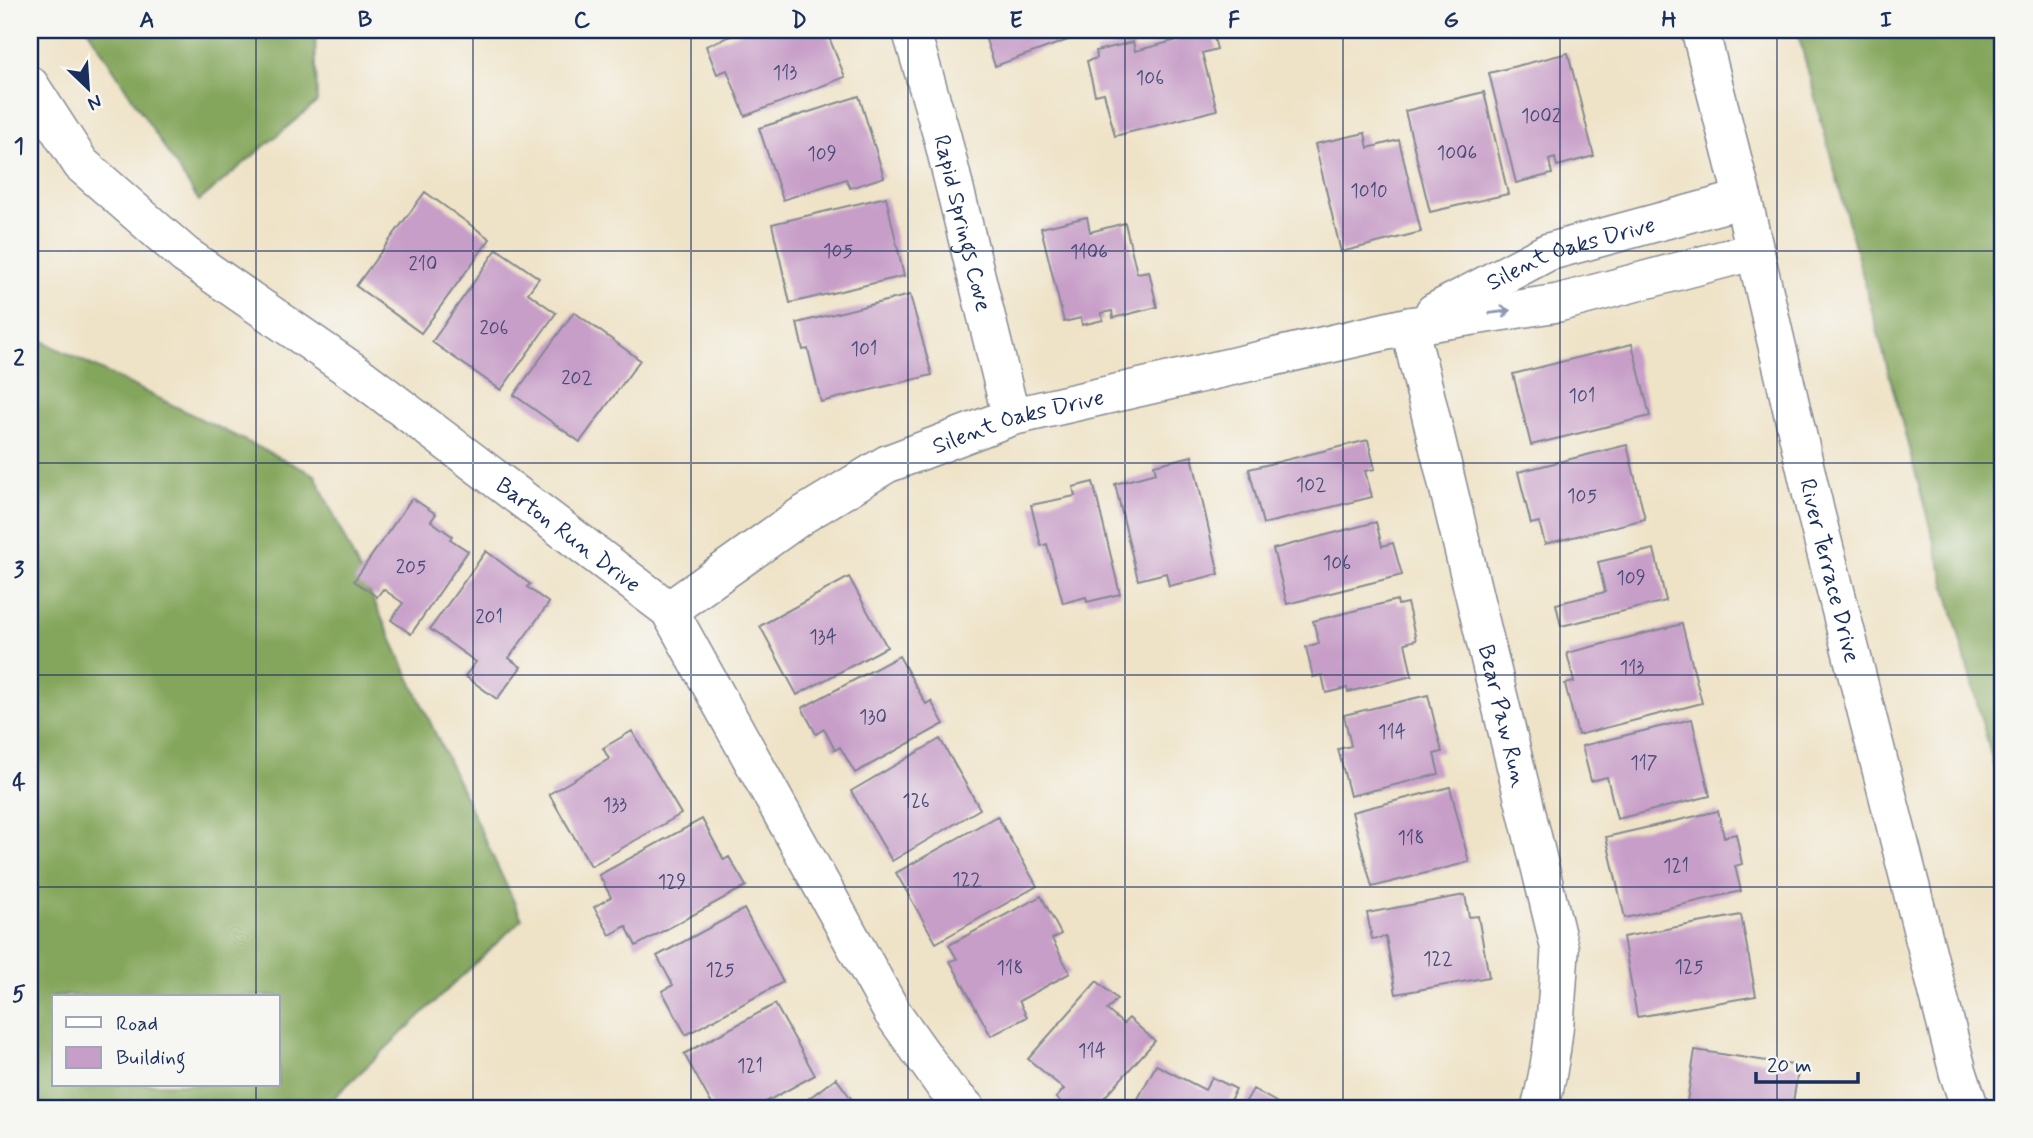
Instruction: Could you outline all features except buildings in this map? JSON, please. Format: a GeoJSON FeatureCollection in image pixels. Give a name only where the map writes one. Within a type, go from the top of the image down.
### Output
{"type":"FeatureCollection","features":[{"type":"Feature","properties":{"kind":"street","name":"Rapid Springs Cove"},"geometry":{"type":"LineString","coordinates":[[911,30],[942,136],[1012,417]]}},
{"type":"Feature","properties":{"kind":"street","name":"River Terrace Drive"},"geometry":{"type":"LineString","coordinates":[[1700,30],[1743,199],[1823,541],[1969,1108]]}},
{"type":"Feature","properties":{"kind":"street","name":"Barton Run Drive"},"geometry":{"type":"LineString","coordinates":[[30,85],[82,164],[185,255],[357,374],[669,610],[892,1012],[946,1088],[966,1108]]}},
{"type":"Feature","properties":{"kind":"street","name":"Silent Oaks Drive"},"geometry":{"type":"LineString","coordinates":[[1409,326],[1548,252],[1743,199]]}},
{"type":"Feature","properties":{"kind":"street","name":"Silent Oaks Drive"},"geometry":{"type":"LineString","coordinates":[[669,610],[801,516],[887,464],[1012,417],[1409,326],[1558,303],[1755,251]]}},
{"type":"Feature","properties":{"kind":"street","name":"Bear Paw Run"},"geometry":{"type":"LineString","coordinates":[[1409,326],[1560,950],[1556,1021],[1549,1075],[1540,1108]]}},
{"type":"Feature","properties":{"kind":"green space"},"geometry":{"type":"Polygon","coordinates":[[[88,30],[315,30],[317,102],[199,201],[88,30]]]}},
{"type":"Feature","properties":{"kind":"green space"},"geometry":{"type":"Polygon","coordinates":[[[1797,30],[2003,30],[2003,800],[1797,30]]]}},
{"type":"Feature","properties":{"kind":"green space"},"geometry":{"type":"Polygon","coordinates":[[[30,335],[315,475],[522,919],[323,1108],[30,1108],[30,335]]]}}]}
